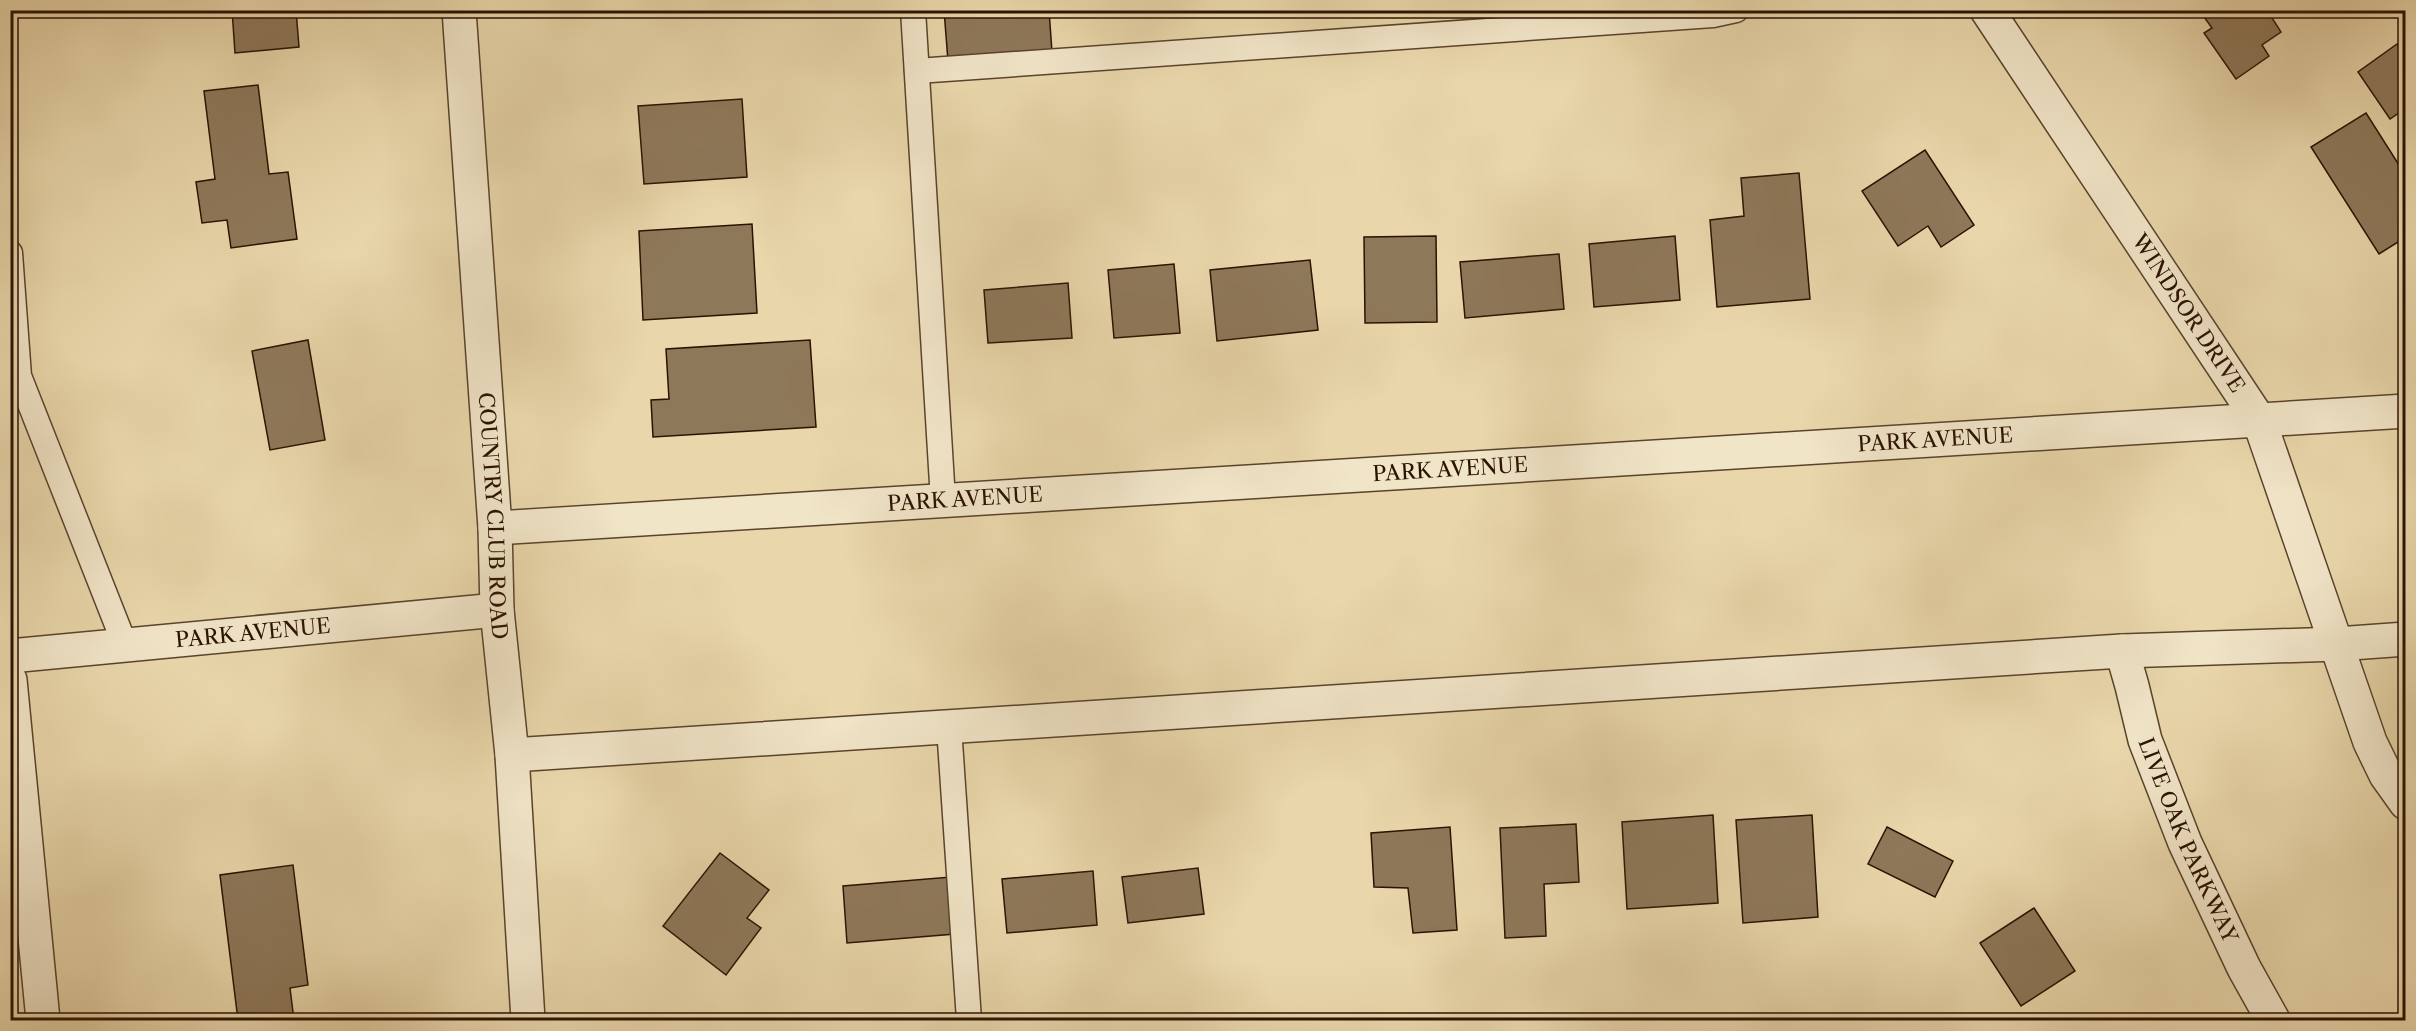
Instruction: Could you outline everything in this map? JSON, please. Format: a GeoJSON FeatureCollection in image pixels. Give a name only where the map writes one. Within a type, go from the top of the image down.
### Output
{"type":"FeatureCollection","features":[{"type":"Feature","properties":{"kind":"street","name":"COUNTRY CLUB ROAD"},"geometry":{"type":"LineString","coordinates":[[459,10],[495,528],[497,610],[512,755],[528,1020]]}},
{"type":"Feature","properties":{"kind":"street","name":"WINDSOR DRIVE"},"geometry":{"type":"LineString","coordinates":[[1987,10],[2259,420],[2337,644]]}},
{"type":"Feature","properties":{"kind":"street","name":"PARK AVENUE"},"geometry":{"type":"LineString","coordinates":[[495,528],[2406,411]]}},
{"type":"Feature","properties":{"kind":"street","name":"PARK AVENUE"},"geometry":{"type":"LineString","coordinates":[[10,656],[497,610]]}},
{"type":"Feature","properties":{"kind":"street"},"geometry":{"type":"LineString","coordinates":[[512,755],[2122,651],[2337,644],[2406,639]]}},
{"type":"Feature","properties":{"kind":"street"},"geometry":{"type":"LineString","coordinates":[[2337,644],[2370,742],[2386,775],[2406,803]]}},
{"type":"Feature","properties":{"kind":"street","name":"LIVE OAK PARKWAY"},"geometry":{"type":"LineString","coordinates":[[2122,651],[2145,740],[2185,843],[2244,968],[2273,1020]]}},
{"type":"Feature","properties":{"kind":"street"},"geometry":{"type":"LineString","coordinates":[[10,680],[43,1020]]}},
{"type":"Feature","properties":{"kind":"lane"},"geometry":{"type":"LineString","coordinates":[[913,10],[944,500]]}},
{"type":"Feature","properties":{"kind":"lane"},"geometry":{"type":"LineString","coordinates":[[917,71],[1713,15],[1736,10]]}},
{"type":"Feature","properties":{"kind":"lane"},"geometry":{"type":"LineString","coordinates":[[10,253],[19,376],[125,645]]}},
{"type":"Feature","properties":{"kind":"lane"},"geometry":{"type":"LineString","coordinates":[[949,727],[969,1020]]}},
{"type":"Feature","properties":{"kind":"building"},"geometry":{"type":"Polygon","coordinates":[[[232,10],[296,10],[299,47],[235,53],[232,10]]]}},
{"type":"Feature","properties":{"kind":"building"},"geometry":{"type":"Polygon","coordinates":[[[944,10],[1049,10],[1052,52],[948,61],[944,10]]]}},
{"type":"Feature","properties":{"kind":"building"},"geometry":{"type":"Polygon","coordinates":[[[2199,10],[2267,10],[2281,32],[2262,45],[2269,56],[2236,79],[2204,33],[2212,28],[2199,10]]]}},
{"type":"Feature","properties":{"kind":"building"},"geometry":{"type":"Polygon","coordinates":[[[2397,44],[2406,56],[2406,108],[2390,119],[2358,72],[2397,44]]]}},
{"type":"Feature","properties":{"kind":"building"},"geometry":{"type":"Polygon","coordinates":[[[258,85],[269,174],[288,172],[297,239],[231,248],[227,220],[202,223],[196,182],[215,179],[204,91],[258,85]]]}},
{"type":"Feature","properties":{"kind":"building"},"geometry":{"type":"Polygon","coordinates":[[[742,99],[747,177],[644,184],[638,106],[742,99]]]}},
{"type":"Feature","properties":{"kind":"building"},"geometry":{"type":"Polygon","coordinates":[[[2366,113],[2406,176],[2406,237],[2379,254],[2311,147],[2366,113]]]}},
{"type":"Feature","properties":{"kind":"building"},"geometry":{"type":"Polygon","coordinates":[[[1925,150],[1974,225],[1941,247],[1928,226],[1898,246],[1862,191],[1925,150]]]}},
{"type":"Feature","properties":{"kind":"building"},"geometry":{"type":"Polygon","coordinates":[[[1799,173],[1810,299],[1717,307],[1710,220],[1744,216],[1741,178],[1799,173]]]}},
{"type":"Feature","properties":{"kind":"building"},"geometry":{"type":"Polygon","coordinates":[[[752,224],[757,313],[643,320],[639,231],[752,224]]]}},
{"type":"Feature","properties":{"kind":"building"},"geometry":{"type":"Polygon","coordinates":[[[1436,236],[1437,322],[1365,323],[1364,237],[1436,236]]]}},
{"type":"Feature","properties":{"kind":"building"},"geometry":{"type":"Polygon","coordinates":[[[1675,236],[1680,300],[1594,307],[1589,244],[1675,236]]]}},
{"type":"Feature","properties":{"kind":"building"},"geometry":{"type":"Polygon","coordinates":[[[1559,254],[1564,309],[1465,318],[1460,262],[1559,254]]]}},
{"type":"Feature","properties":{"kind":"building"},"geometry":{"type":"Polygon","coordinates":[[[1310,260],[1318,330],[1217,341],[1210,270],[1310,260]]]}},
{"type":"Feature","properties":{"kind":"building"},"geometry":{"type":"Polygon","coordinates":[[[1174,264],[1180,333],[1114,338],[1108,270],[1174,264]]]}},
{"type":"Feature","properties":{"kind":"building"},"geometry":{"type":"Polygon","coordinates":[[[1068,283],[1072,338],[988,343],[984,290],[1068,283]]]}},
{"type":"Feature","properties":{"kind":"building"},"geometry":{"type":"Polygon","coordinates":[[[308,340],[325,440],[270,450],[252,351],[308,340]]]}},
{"type":"Feature","properties":{"kind":"building"},"geometry":{"type":"Polygon","coordinates":[[[810,340],[816,427],[653,437],[651,400],[669,399],[666,349],[810,340]]]}},
{"type":"Feature","properties":{"kind":"building"},"geometry":{"type":"Polygon","coordinates":[[[1713,815],[1718,903],[1627,909],[1622,822],[1713,815]]]}},
{"type":"Feature","properties":{"kind":"building"},"geometry":{"type":"Polygon","coordinates":[[[1812,815],[1818,917],[1743,923],[1736,820],[1812,815]]]}},
{"type":"Feature","properties":{"kind":"building"},"geometry":{"type":"Polygon","coordinates":[[[1576,824],[1579,882],[1544,884],[1546,936],[1505,938],[1500,828],[1576,824]]]}},
{"type":"Feature","properties":{"kind":"building"},"geometry":{"type":"Polygon","coordinates":[[[1450,827],[1457,930],[1413,933],[1408,888],[1374,887],[1371,833],[1450,827]]]}},
{"type":"Feature","properties":{"kind":"building"},"geometry":{"type":"Polygon","coordinates":[[[1887,827],[1953,861],[1935,897],[1868,864],[1887,827]]]}},
{"type":"Feature","properties":{"kind":"building"},"geometry":{"type":"Polygon","coordinates":[[[720,853],[769,890],[747,918],[761,928],[726,975],[663,926],[720,853]]]}},
{"type":"Feature","properties":{"kind":"building"},"geometry":{"type":"Polygon","coordinates":[[[293,865],[308,985],[290,988],[294,1020],[238,1020],[220,875],[293,865]]]}},
{"type":"Feature","properties":{"kind":"building"},"geometry":{"type":"Polygon","coordinates":[[[1198,868],[1204,914],[1128,923],[1122,877],[1198,868]]]}},
{"type":"Feature","properties":{"kind":"building"},"geometry":{"type":"Polygon","coordinates":[[[1093,871],[1097,925],[1007,933],[1002,879],[1093,871]]]}},
{"type":"Feature","properties":{"kind":"building"},"geometry":{"type":"Polygon","coordinates":[[[951,877],[955,934],[847,943],[843,886],[951,877]]]}},
{"type":"Feature","properties":{"kind":"building"},"geometry":{"type":"Polygon","coordinates":[[[2034,908],[2075,971],[2021,1006],[1980,943],[2034,908]]]}}]}
